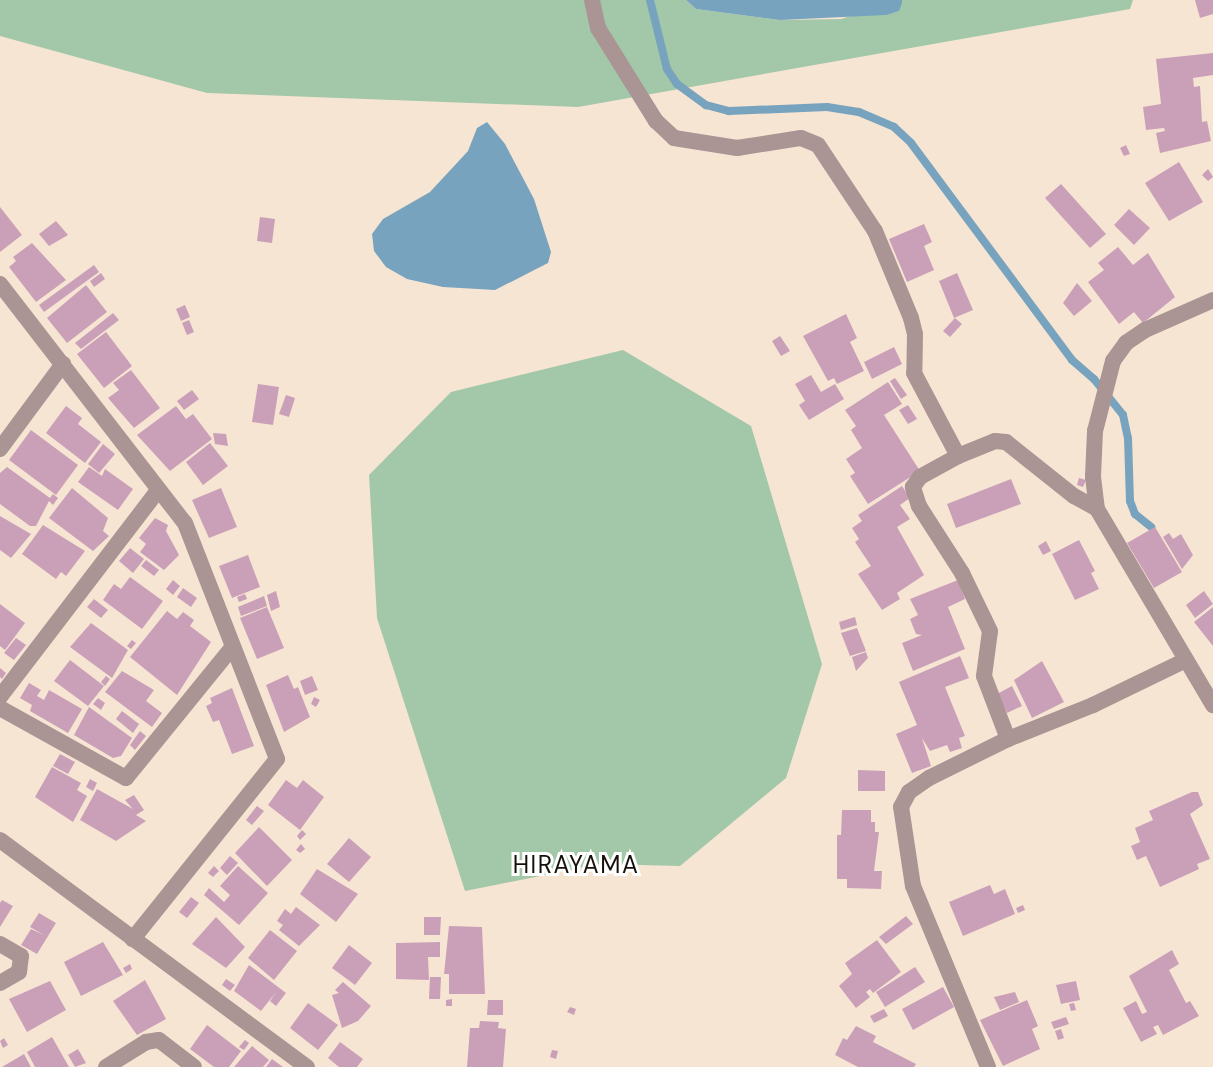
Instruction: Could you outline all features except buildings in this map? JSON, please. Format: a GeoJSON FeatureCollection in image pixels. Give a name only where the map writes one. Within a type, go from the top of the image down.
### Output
{"type":"FeatureCollection","features":[{"type":"Feature","properties":{"kind":"street"},"geometry":{"type":"LineString","coordinates":[[592,0],[598,28],[656,121],[674,138],[737,148],[801,138],[818,145],[875,231],[911,318],[915,334],[914,373],[958,456]]}},
{"type":"Feature","properties":{"kind":"street"},"geometry":{"type":"LineString","coordinates":[[0,284],[185,523],[231,649],[277,759],[133,939]]}},
{"type":"Feature","properties":{"kind":"street"},"geometry":{"type":"LineString","coordinates":[[1213,300],[1126,343],[1113,361],[1095,431],[1093,477],[1097,509],[1213,705]]}},
{"type":"Feature","properties":{"kind":"street"},"geometry":{"type":"LineString","coordinates":[[0,448],[63,364]]}},
{"type":"Feature","properties":{"kind":"street"},"geometry":{"type":"LineString","coordinates":[[1008,739],[984,676],[990,631],[962,573],[919,506],[913,488],[920,477],[958,456],[995,441],[1006,442],[1074,496],[1097,509]]}},
{"type":"Feature","properties":{"kind":"street"},"geometry":{"type":"LineString","coordinates":[[0,697],[158,490]]}},
{"type":"Feature","properties":{"kind":"street"},"geometry":{"type":"LineString","coordinates":[[0,708],[126,778],[231,649]]}},
{"type":"Feature","properties":{"kind":"street"},"geometry":{"type":"LineString","coordinates":[[988,1067],[914,886],[901,807],[909,792],[929,778],[1008,739],[1093,705],[1186,660]]}},
{"type":"Feature","properties":{"kind":"street"},"geometry":{"type":"LineString","coordinates":[[0,840],[307,1067]]}},
{"type":"Feature","properties":{"kind":"street"},"geometry":{"type":"LineString","coordinates":[[0,944],[21,956],[19,972],[0,983]]}},
{"type":"Feature","properties":{"kind":"street"},"geometry":{"type":"LineString","coordinates":[[106,1067],[146,1042],[159,1040],[194,1067]]}},
{"type":"Feature","properties":{"kind":"green space"},"geometry":{"type":"Polygon","coordinates":[[[0,0],[686,0],[696,9],[780,20],[841,19],[902,0],[1133,0],[1130,9],[578,107],[207,93],[0,36],[0,0]]]}},
{"type":"Feature","properties":{"kind":"green space"},"geometry":{"type":"Polygon","coordinates":[[[623,350],[751,426],[822,664],[786,778],[680,866],[600,864],[465,891],[377,618],[369,475],[451,392],[623,350]]]}},
{"type":"Feature","properties":{"kind":"water"},"geometry":{"type":"Polygon","coordinates":[[[686,0],[902,0],[902,3],[899,11],[886,15],[780,20],[696,9],[686,0]]]}},
{"type":"Feature","properties":{"kind":"water"},"geometry":{"type":"Polygon","coordinates":[[[487,122],[505,144],[534,199],[551,252],[548,263],[495,290],[443,287],[407,279],[386,267],[374,251],[372,234],[383,219],[430,192],[468,151],[477,128],[487,122]]]}},
{"type":"Feature","properties":{"kind":"waterway"},"geometry":{"type":"LineString","coordinates":[[650,0],[667,69],[677,84],[706,105],[729,111],[827,107],[859,112],[894,127],[911,143],[1072,360],[1094,379],[1123,415],[1128,438],[1130,501],[1135,514],[1151,527]]}},
{"type":"Feature","properties":{"kind":"district","name":"HIRAYAMA"},"geometry":{"type":"Point","coordinates":[576,865]}}]}
